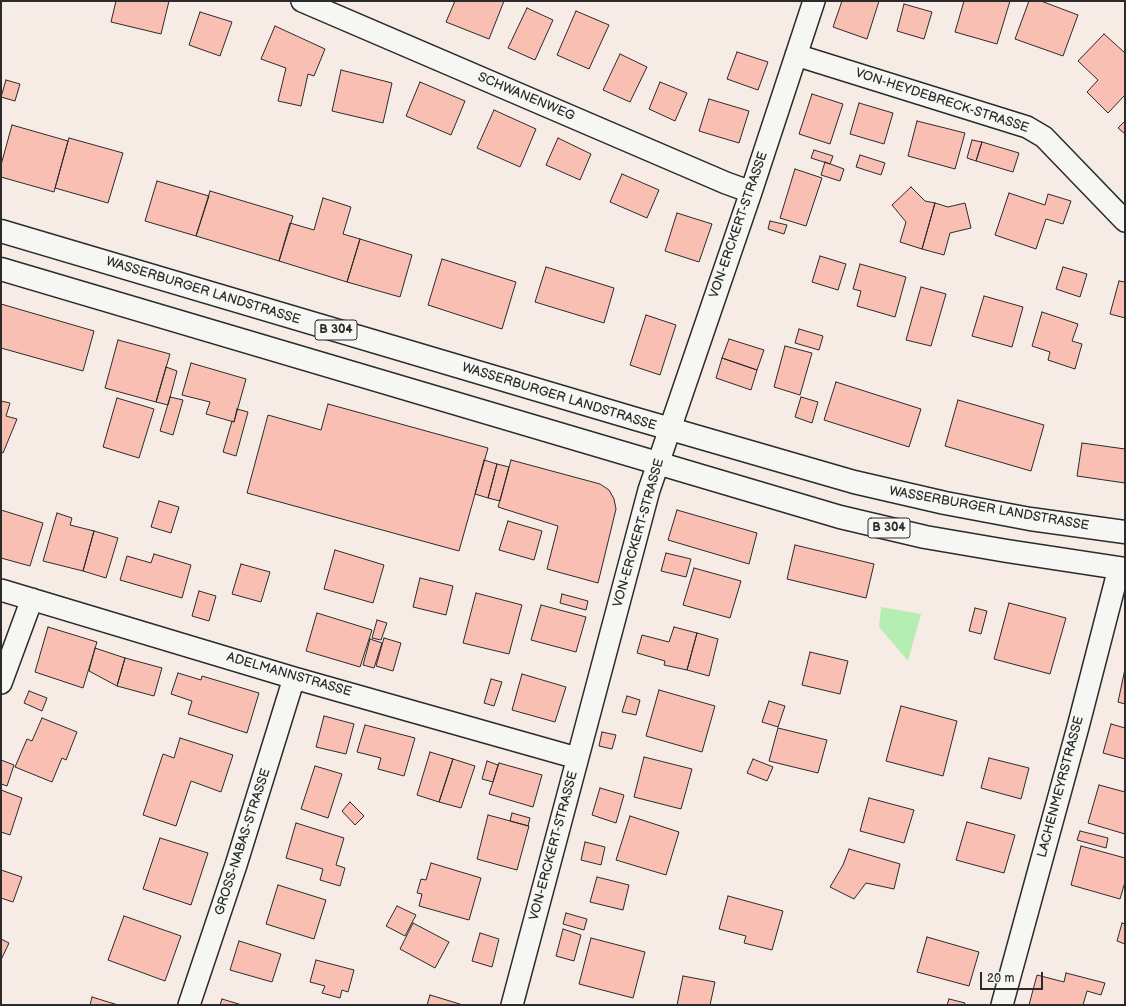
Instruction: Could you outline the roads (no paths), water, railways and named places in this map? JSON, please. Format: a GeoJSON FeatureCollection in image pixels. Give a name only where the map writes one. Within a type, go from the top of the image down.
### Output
{"type":"FeatureCollection","features":[{"type":"Feature","properties":{"kind":"main road","name":"WASSERBURGER LANDSTRASSE"},"geometry":{"type":"LineString","coordinates":[[1,230],[671,430],[804,468],[945,503],[1030,519],[1125,532]]}},
{"type":"Feature","properties":{"kind":"main road","name":"B 304"},"geometry":{"type":"LineString","coordinates":[[1,269],[840,517],[925,537],[1122,568]]}},
{"type":"Feature","properties":{"kind":"street","name":"SCHWANENWEG"},"geometry":{"type":"LineString","coordinates":[[302,1],[726,183],[751,192]]}},
{"type":"Feature","properties":{"kind":"street","name":"VON-ERCKERT-STRASSE"},"geometry":{"type":"LineString","coordinates":[[512,1005],[646,502],[814,1]]}},
{"type":"Feature","properties":{"kind":"street","name":"VON-HEYDEBRECK-STRASSE"},"geometry":{"type":"LineString","coordinates":[[796,55],[1027,127],[1044,137],[1125,221]]}},
{"type":"Feature","properties":{"kind":"street","name":"LACHENMEYRSTRASSE"},"geometry":{"type":"LineString","coordinates":[[1002,1005],[1122,568]]}},
{"type":"Feature","properties":{"kind":"street","name":"ADELMANNSTRASSE"},"geometry":{"type":"LineString","coordinates":[[1,590],[294,678],[577,758]]}},
{"type":"Feature","properties":{"kind":"street"},"geometry":{"type":"LineString","coordinates":[[1,683],[32,599]]}},
{"type":"Feature","properties":{"kind":"street","name":"GROSS-NABAS-STRASSE"},"geometry":{"type":"LineString","coordinates":[[189,1005],[236,864],[294,678]]}}]}
